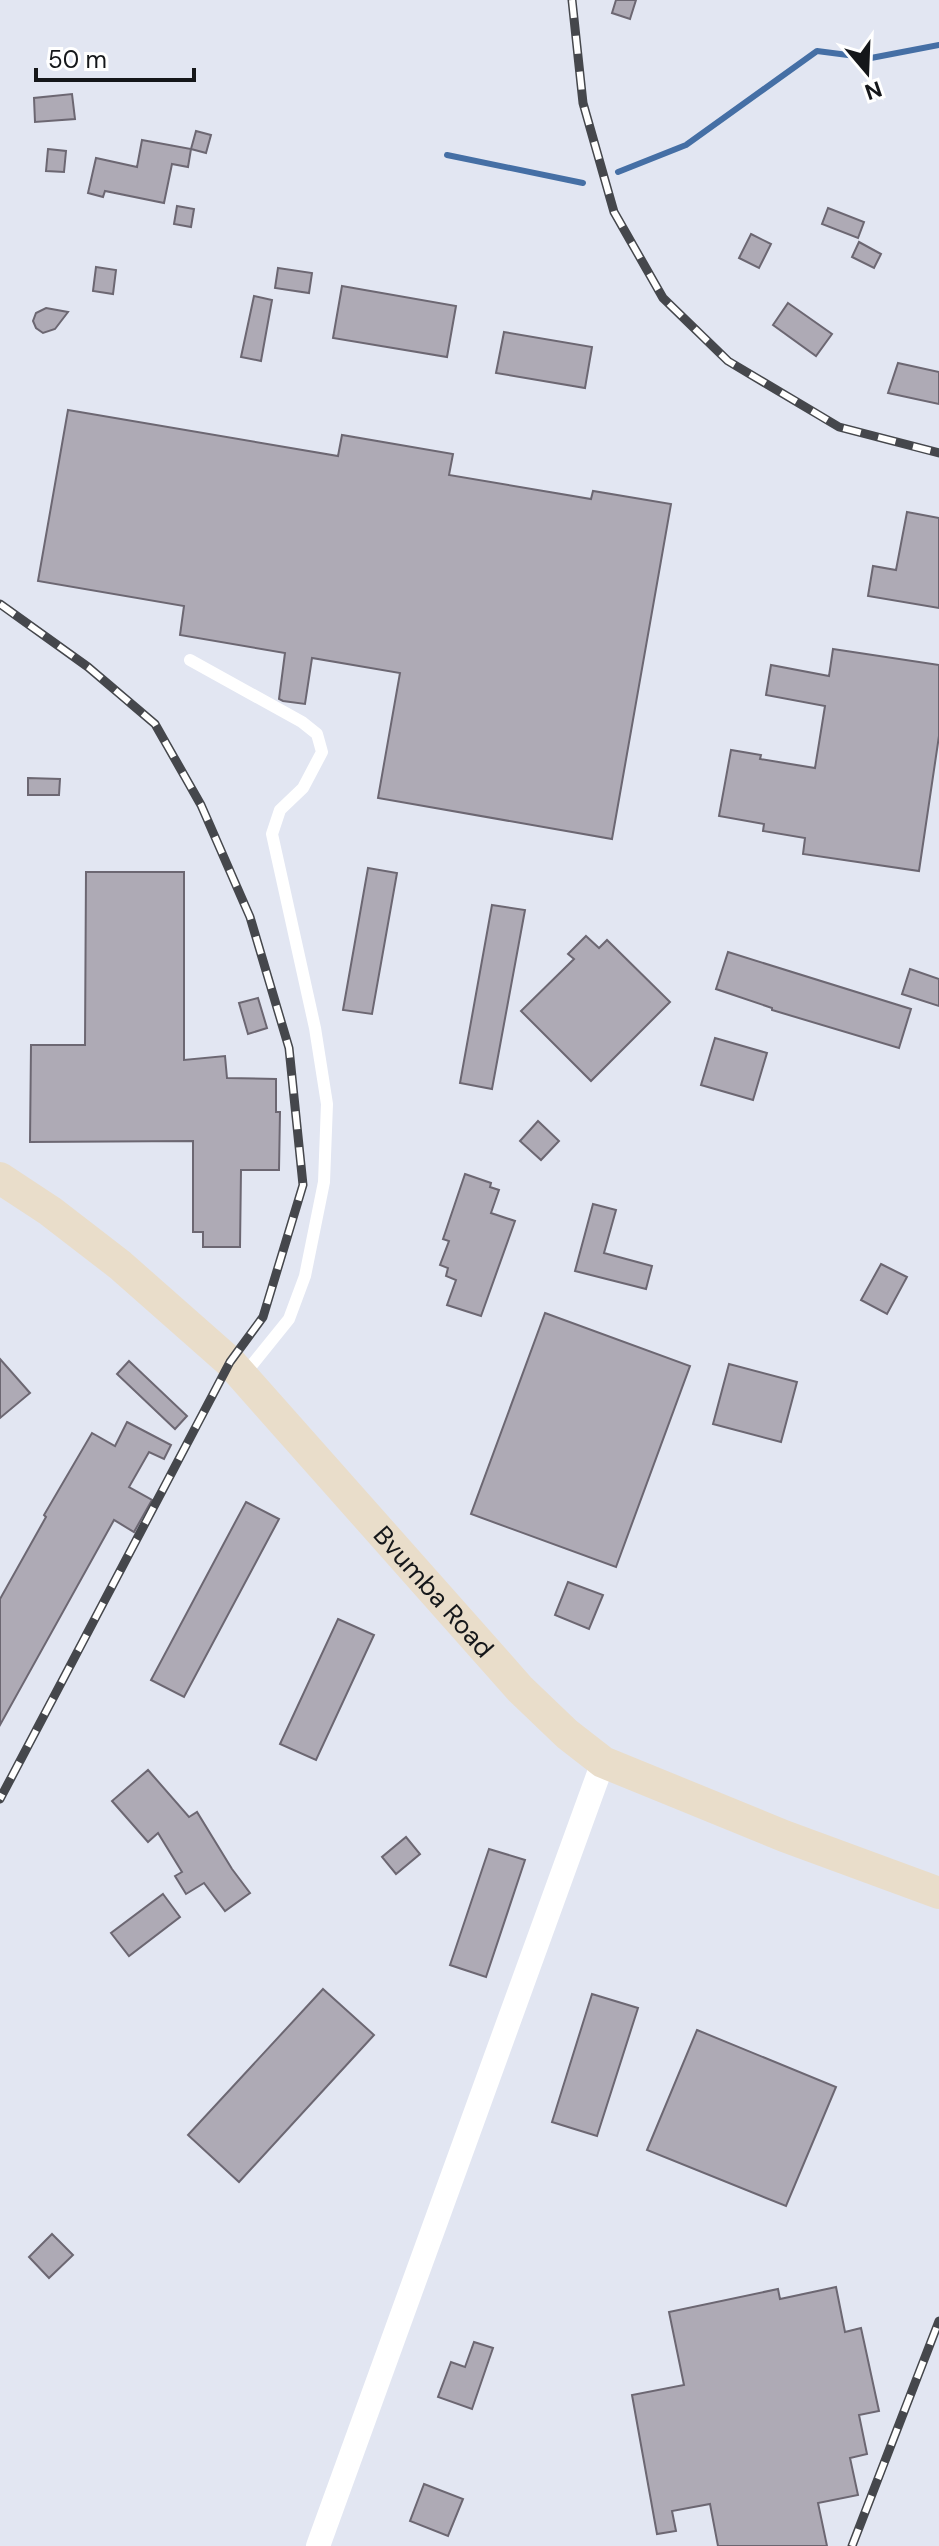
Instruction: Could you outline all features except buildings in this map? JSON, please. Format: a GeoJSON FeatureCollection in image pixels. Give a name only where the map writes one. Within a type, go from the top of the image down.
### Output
{"type":"FeatureCollection","features":[{"type":"Feature","properties":{"kind":"street","name":"Bvumba Road"},"geometry":{"type":"LineString","coordinates":[[0,1178],[50,1211],[120,1265],[243,1376],[520,1689],[567,1734],[603,1762],[784,1836],[939,1893]]}},
{"type":"Feature","properties":{"kind":"street"},"geometry":{"type":"LineString","coordinates":[[318,2546],[603,1762]]}},
{"type":"Feature","properties":{"kind":"lane"},"geometry":{"type":"LineString","coordinates":[[190,660],[302,722],[317,734],[322,752],[303,788],[280,810],[272,834],[315,1028],[327,1104],[324,1182],[305,1276],[289,1319],[243,1376]]}},
{"type":"Feature","properties":{"kind":"waterway"},"geometry":{"type":"LineString","coordinates":[[618,172],[686,145],[817,51],[871,58],[939,45]]}},
{"type":"Feature","properties":{"kind":"waterway"},"geometry":{"type":"LineString","coordinates":[[447,155],[583,183]]}},
{"type":"Feature","properties":{"kind":"railway"},"geometry":{"type":"LineString","coordinates":[[572,0],[583,103],[614,212],[663,298],[728,361],[839,427],[939,453]]}},
{"type":"Feature","properties":{"kind":"railway"},"geometry":{"type":"LineString","coordinates":[[0,604],[88,667],[155,724],[201,805],[250,917],[289,1048],[303,1185],[263,1317],[230,1362],[0,1799]]}},
{"type":"Feature","properties":{"kind":"railway"},"geometry":{"type":"LineString","coordinates":[[852,2546],[939,2321]]}}]}
